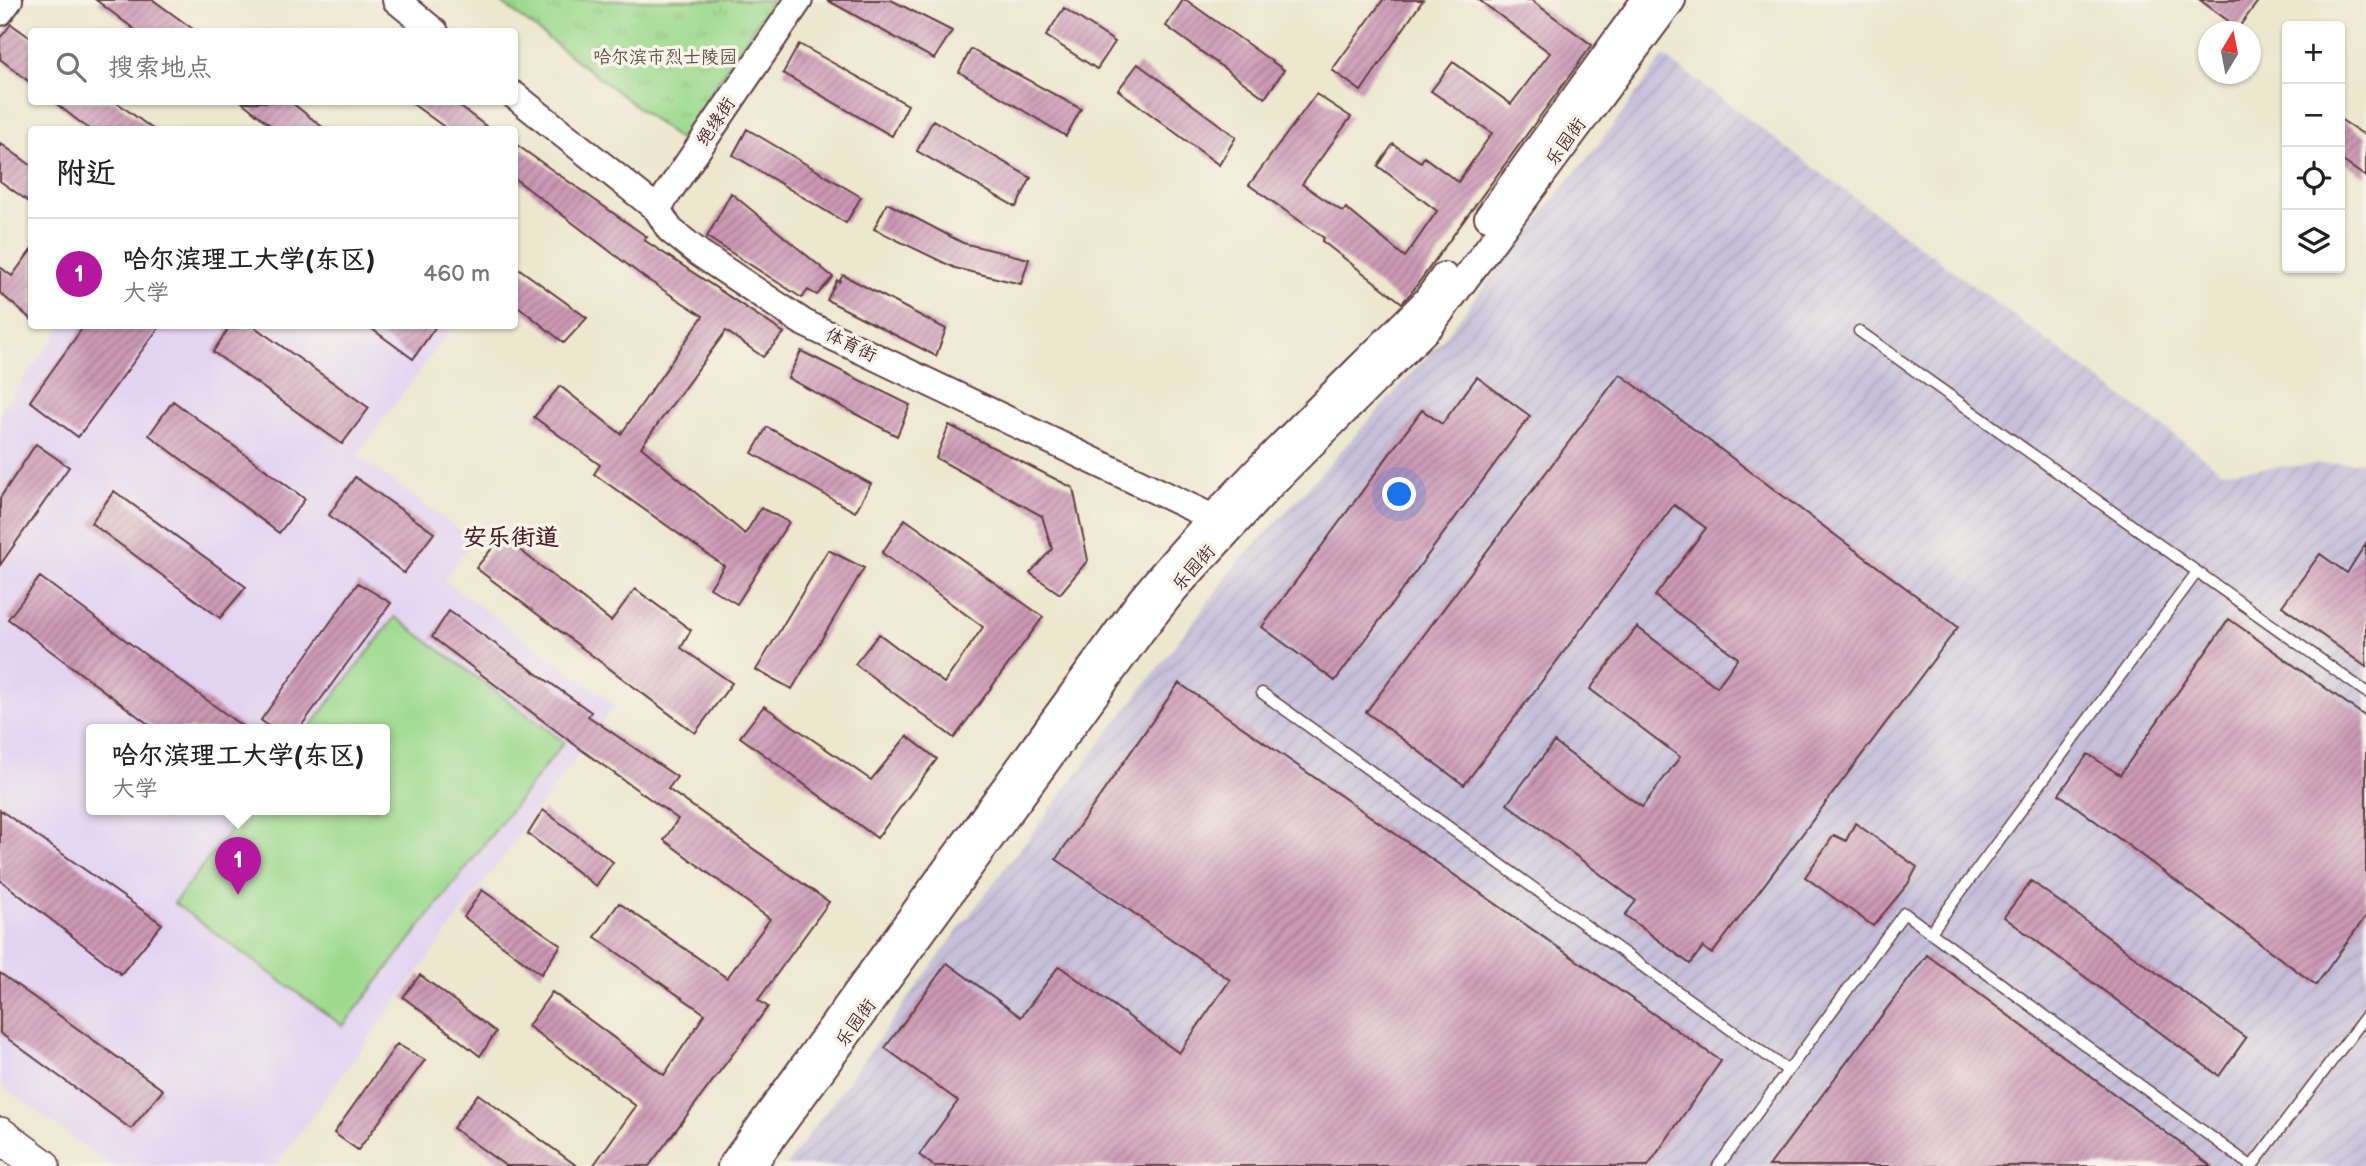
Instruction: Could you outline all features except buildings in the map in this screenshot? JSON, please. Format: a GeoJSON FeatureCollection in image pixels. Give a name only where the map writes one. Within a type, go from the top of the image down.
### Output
{"type":"FeatureCollection","features":[{"type":"Feature","properties":{"kind":"highway"},"geometry":{"type":"LineString","coordinates":[[0,1135],[43,1166]]}},
{"type":"Feature","properties":{"kind":"main road"},"geometry":{"type":"LineString","coordinates":[[0,12],[9,0]]}},
{"type":"Feature","properties":{"kind":"main road"},"geometry":{"type":"LineString","coordinates":[[396,0],[430,28]]}},
{"type":"Feature","properties":{"kind":"main road","name":"绝缘街"},"geometry":{"type":"LineString","coordinates":[[657,209],[799,0]]}},
{"type":"Feature","properties":{"kind":"main road","name":"乐园街"},"geometry":{"type":"LineString","coordinates":[[752,1166],[1222,522],[1426,301],[1645,0]]}},
{"type":"Feature","properties":{"kind":"main road","name":"乐园街"},"geometry":{"type":"LineString","coordinates":[[731,1166],[1116,632],[1171,562],[1222,522],[1431,324],[1672,0]]}},
{"type":"Feature","properties":{"kind":"main road","name":"体育街"},"geometry":{"type":"LineString","coordinates":[[518,98],[657,209],[670,230],[699,253],[803,323],[1222,522]]}},
{"type":"Feature","properties":{"kind":"lane"},"geometry":{"type":"LineString","coordinates":[[1859,331],[2366,692]]}},
{"type":"Feature","properties":{"kind":"lane"},"geometry":{"type":"LineString","coordinates":[[1931,932],[2197,572]]}},
{"type":"Feature","properties":{"kind":"lane"},"geometry":{"type":"LineString","coordinates":[[1262,693],[1787,1070]]}},
{"type":"Feature","properties":{"kind":"lane"},"geometry":{"type":"LineString","coordinates":[[1718,1166],[1904,912],[2251,1166],[2366,1016]]}},
{"type":"Feature","properties":{"kind":"shaded area"},"geometry":{"type":"Polygon","coordinates":[[[1664,56],[2222,471],[2366,461],[2366,1166],[786,1166],[967,918],[1235,567],[1438,345],[1619,118],[1664,56]]]}},
{"type":"Feature","properties":{"kind":"shaded area"},"geometry":{"type":"Polygon","coordinates":[[[61,329],[451,329],[357,455],[473,540],[444,580],[615,705],[275,1166],[111,1166],[0,1084],[0,411],[61,329]]]}},
{"type":"Feature","properties":{"kind":"green space","name":"哈尔滨市烈士陵园"},"geometry":{"type":"Polygon","coordinates":[[[498,0],[772,0],[680,140],[498,0]]]}},
{"type":"Feature","properties":{"kind":"green space"},"geometry":{"type":"Polygon","coordinates":[[[395,617],[564,742],[343,1026],[174,903],[242,815],[390,815],[390,724],[313,724],[395,617]]]}},
{"type":"Feature","properties":{"kind":"place","name":"哈尔滨理工大学(东区)"},"geometry":{"type":"Point","coordinates":[238,895]}},
{"type":"Feature","properties":{"kind":"district","name":"安乐街道"},"geometry":{"type":"Point","coordinates":[511,537]}}]}
